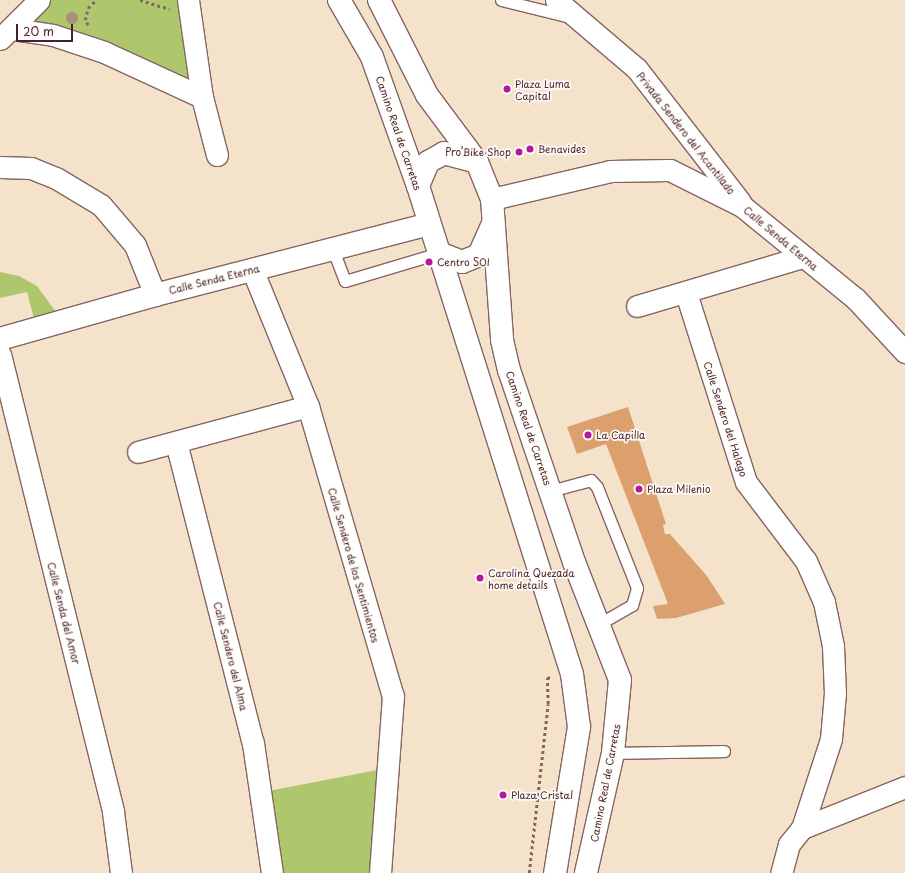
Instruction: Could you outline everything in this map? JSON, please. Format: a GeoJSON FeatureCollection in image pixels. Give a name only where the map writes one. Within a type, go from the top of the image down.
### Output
{"type":"FeatureCollection","features":[{"type":"Feature","properties":{"kind":"street"},"geometry":{"type":"LineString","coordinates":[[6,34],[39,0]]}},
{"type":"Feature","properties":{"kind":"street","name":"Camino Real de Carretas"},"geometry":{"type":"LineString","coordinates":[[339,0],[372,57],[418,186],[572,674],[579,727],[555,873]]}},
{"type":"Feature","properties":{"kind":"street","name":"Camino Real de Carretas"},"geometry":{"type":"LineString","coordinates":[[379,0],[427,95],[477,162],[494,209],[502,340],[574,562],[601,623],[620,680],[613,753],[586,873]]}},
{"type":"Feature","properties":{"kind":"street","name":"Privada Sendero del Acantilado"},"geometry":{"type":"LineString","coordinates":[[556,0],[636,69],[742,206]]}},
{"type":"Feature","properties":{"kind":"street"},"geometry":{"type":"LineString","coordinates":[[183,4],[202,96],[217,155]]}},
{"type":"Feature","properties":{"kind":"street"},"geometry":{"type":"LineString","coordinates":[[6,34],[53,35],[104,52],[202,96]]}},
{"type":"Feature","properties":{"kind":"street"},"geometry":{"type":"LineString","coordinates":[[418,186],[428,162],[444,153],[477,162]]}},
{"type":"Feature","properties":{"kind":"street"},"geometry":{"type":"LineString","coordinates":[[0,167],[31,168],[101,205],[136,245],[155,294]]}},
{"type":"Feature","properties":{"kind":"street","name":"Calle Senda Eterna"},"geometry":{"type":"LineString","coordinates":[[494,209],[610,171],[670,170],[742,206],[802,257],[854,298],[904,350]]}},
{"type":"Feature","properties":{"kind":"street"},"geometry":{"type":"LineString","coordinates":[[439,253],[462,262],[479,255],[494,209]]}},
{"type":"Feature","properties":{"kind":"street","name":"Calle Senda Eterna"},"geometry":{"type":"LineString","coordinates":[[0,339],[155,294],[333,250],[429,224]]}},
{"type":"Feature","properties":{"kind":"street"},"geometry":{"type":"LineString","coordinates":[[637,306],[686,293],[802,257]]}},
{"type":"Feature","properties":{"kind":"street","name":"Calle Sendero de los Sentimientos"},"geometry":{"type":"LineString","coordinates":[[252,269],[308,406],[393,696],[380,873]]}},
{"type":"Feature","properties":{"kind":"street","name":"Calle Sendero del Halago"},"geometry":{"type":"LineString","coordinates":[[686,293],[746,482],[806,561],[827,617],[833,646],[835,693],[831,739],[802,828],[790,844],[781,873]]}},
{"type":"Feature","properties":{"kind":"street","name":"Calle Senda del Amor"},"geometry":{"type":"LineString","coordinates":[[0,354],[113,812],[121,873]]}},
{"type":"Feature","properties":{"kind":"street"},"geometry":{"type":"LineString","coordinates":[[138,452],[308,406]]}},
{"type":"Feature","properties":{"kind":"street","name":"Calle Sendero del Alma"},"geometry":{"type":"LineString","coordinates":[[176,442],[253,743],[272,873]]}},
{"type":"Feature","properties":{"kind":"street"},"geometry":{"type":"LineString","coordinates":[[802,828],[905,788]]}},
{"type":"Feature","properties":{"kind":"lane"},"geometry":{"type":"LineString","coordinates":[[501,0],[578,19]]}},
{"type":"Feature","properties":{"kind":"lane"},"geometry":{"type":"LineString","coordinates":[[333,250],[345,281],[439,253]]}},
{"type":"Feature","properties":{"kind":"lane"},"geometry":{"type":"LineString","coordinates":[[550,491],[591,480],[597,487],[637,588],[632,605],[601,623]]}},
{"type":"Feature","properties":{"kind":"lane"},"geometry":{"type":"LineString","coordinates":[[613,753],[724,751]]}},
{"type":"Feature","properties":{"kind":"path"},"geometry":{"type":"LineString","coordinates":[[140,0],[163,10],[183,4]]}},
{"type":"Feature","properties":{"kind":"path"},"geometry":{"type":"LineString","coordinates":[[529,873],[548,704],[547,678],[572,674]]}},
{"type":"Feature","properties":{"kind":"green space"},"geometry":{"type":"Polygon","coordinates":[[[39,0],[188,0],[202,97],[13,29],[39,0]]]}},
{"type":"Feature","properties":{"kind":"green space"},"geometry":{"type":"Polygon","coordinates":[[[0,272],[19,276],[37,286],[64,323],[37,330],[27,292],[0,298],[0,272]]]}},
{"type":"Feature","properties":{"kind":"green space"},"geometry":{"type":"Polygon","coordinates":[[[388,768],[380,873],[272,873],[263,792],[388,768]]]}},
{"type":"Feature","properties":{"kind":"building","name":"Plaza Milenio"},"geometry":{"type":"Polygon","coordinates":[[[628,407],[666,524],[663,525],[665,534],[670,534],[707,576],[725,604],[676,618],[657,619],[653,606],[668,604],[606,444],[577,454],[567,427],[628,407]]]}},
{"type":"Feature","properties":{"kind":"place","name":"Plaza Luma Capital"},"geometry":{"type":"Point","coordinates":[507,89]}},
{"type":"Feature","properties":{"kind":"place","name":"Benavides"},"geometry":{"type":"Point","coordinates":[530,149]}},
{"type":"Feature","properties":{"kind":"place","name":"Pro’Bike Shop"},"geometry":{"type":"Point","coordinates":[519,152]}},
{"type":"Feature","properties":{"kind":"place","name":"Centro SOI"},"geometry":{"type":"Point","coordinates":[429,262]}},
{"type":"Feature","properties":{"kind":"place","name":"La Capilla"},"geometry":{"type":"Point","coordinates":[588,435]}},
{"type":"Feature","properties":{"kind":"place","name":"Plaza Milenio"},"geometry":{"type":"Point","coordinates":[639,489]}},
{"type":"Feature","properties":{"kind":"place","name":"Carolina Quezada home details"},"geometry":{"type":"Point","coordinates":[480,578]}},
{"type":"Feature","properties":{"kind":"place","name":"Plaza Cristal"},"geometry":{"type":"Point","coordinates":[503,795]}}]}
